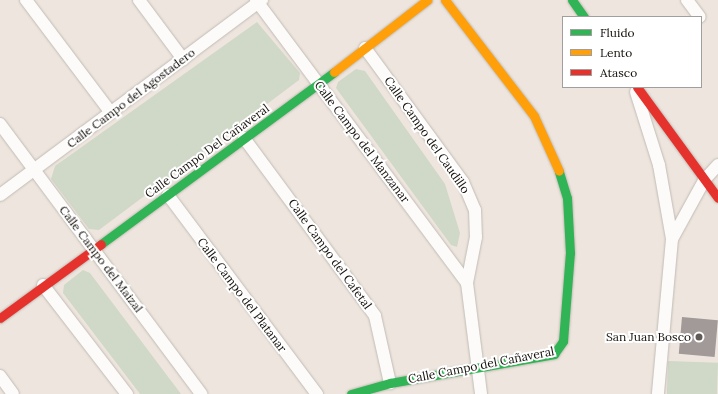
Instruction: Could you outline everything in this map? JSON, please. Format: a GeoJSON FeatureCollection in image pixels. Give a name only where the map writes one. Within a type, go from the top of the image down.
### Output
{"type":"FeatureCollection","features":[{"type":"Feature","properties":{"kind":"street"},"geometry":{"type":"LineString","coordinates":[[26,0],[111,113]]}},
{"type":"Feature","properties":{"kind":"street"},"geometry":{"type":"LineString","coordinates":[[139,0],[183,59]]}},
{"type":"Feature","properties":{"kind":"street","name":"Calle Campo Del Cañaveral"},"geometry":{"type":"LineString","coordinates":[[0,318],[319,84],[427,0]]}},
{"type":"Feature","properties":{"kind":"street","name":"Calle Campo del Cañaveral"},"geometry":{"type":"LineString","coordinates":[[351,394],[390,383],[478,366],[554,354],[562,347],[570,225],[562,176],[544,133],[445,0]]}},
{"type":"Feature","properties":{"kind":"street"},"geometry":{"type":"LineString","coordinates":[[572,0],[583,16]]}},
{"type":"Feature","properties":{"kind":"street"},"geometry":{"type":"LineString","coordinates":[[687,0],[699,16]]}},
{"type":"Feature","properties":{"kind":"street","name":"Calle Campo del Agostadero"},"geometry":{"type":"LineString","coordinates":[[0,196],[259,1]]}},
{"type":"Feature","properties":{"kind":"street","name":"Calle Campo del Manzanar"},"geometry":{"type":"LineString","coordinates":[[259,1],[467,283]]}},
{"type":"Feature","properties":{"kind":"street","name":"Calle Campo del Caudillo"},"geometry":{"type":"LineString","coordinates":[[365,48],[470,196],[476,224],[467,283],[481,394]]}},
{"type":"Feature","properties":{"kind":"street"},"geometry":{"type":"LineString","coordinates":[[635,88],[654,144],[672,239],[658,394]]}},
{"type":"Feature","properties":{"kind":"street"},"geometry":{"type":"LineString","coordinates":[[636,88],[718,198]]}},
{"type":"Feature","properties":{"kind":"street","name":"Calle Campo del Maizal"},"geometry":{"type":"LineString","coordinates":[[0,124],[201,394]]}},
{"type":"Feature","properties":{"kind":"street","name":"Calle Campo del Cafetal"},"geometry":{"type":"LineString","coordinates":[[244,138],[375,316],[390,383]]}},
{"type":"Feature","properties":{"kind":"street"},"geometry":{"type":"LineString","coordinates":[[672,239],[705,180],[718,165]]}},
{"type":"Feature","properties":{"kind":"street","name":"Calle Campo del Platanar"},"geometry":{"type":"LineString","coordinates":[[168,195],[317,394]]}},
{"type":"Feature","properties":{"kind":"street"},"geometry":{"type":"LineString","coordinates":[[43,286],[126,394]]}},
{"type":"Feature","properties":{"kind":"street"},"geometry":{"type":"LineString","coordinates":[[0,376],[13,394]]}},
{"type":"Feature","properties":{"kind":"green space"},"geometry":{"type":"Polygon","coordinates":[[[257,22],[300,73],[299,80],[99,230],[89,229],[51,179],[55,166],[257,22]]]}},
{"type":"Feature","properties":{"kind":"green space"},"geometry":{"type":"Polygon","coordinates":[[[356,69],[365,71],[445,184],[460,233],[457,247],[451,245],[336,88],[338,82],[356,69]]]}},
{"type":"Feature","properties":{"kind":"green space"},"geometry":{"type":"Polygon","coordinates":[[[83,270],[90,273],[181,394],[140,394],[63,293],[64,285],[83,270]]]}},
{"type":"Feature","properties":{"kind":"green space"},"geometry":{"type":"Polygon","coordinates":[[[668,361],[718,363],[717,394],[667,394],[668,361]]]}},
{"type":"Feature","properties":{"kind":"building","name":"San Juan Bosco"},"geometry":{"type":"Polygon","coordinates":[[[682,317],[718,320],[715,357],[679,354],[682,317]]]}},
{"type":"Feature","properties":{"kind":"traffic: fast"},"geometry":{"type":"LineString","coordinates":[[572,0],[583,16]]}},
{"type":"Feature","properties":{"kind":"traffic: fast"},"geometry":{"type":"LineString","coordinates":[[101,244],[334,72]]}},
{"type":"Feature","properties":{"kind":"traffic: fast"},"geometry":{"type":"LineString","coordinates":[[351,394],[390,383],[554,354],[563,341],[570,253],[567,198],[559,171]]}},
{"type":"Feature","properties":{"kind":"traffic: slow"},"geometry":{"type":"LineString","coordinates":[[334,72],[427,0]]}},
{"type":"Feature","properties":{"kind":"traffic: slow"},"geometry":{"type":"LineString","coordinates":[[445,0],[534,116],[559,171]]}},
{"type":"Feature","properties":{"kind":"traffic: jam"},"geometry":{"type":"LineString","coordinates":[[638,88],[718,198]]}},
{"type":"Feature","properties":{"kind":"traffic: jam"},"geometry":{"type":"LineString","coordinates":[[0,318],[101,244]]}},
{"type":"Feature","properties":{"kind":"place","name":"San Juan Bosco"},"geometry":{"type":"Point","coordinates":[699,337]}}]}
